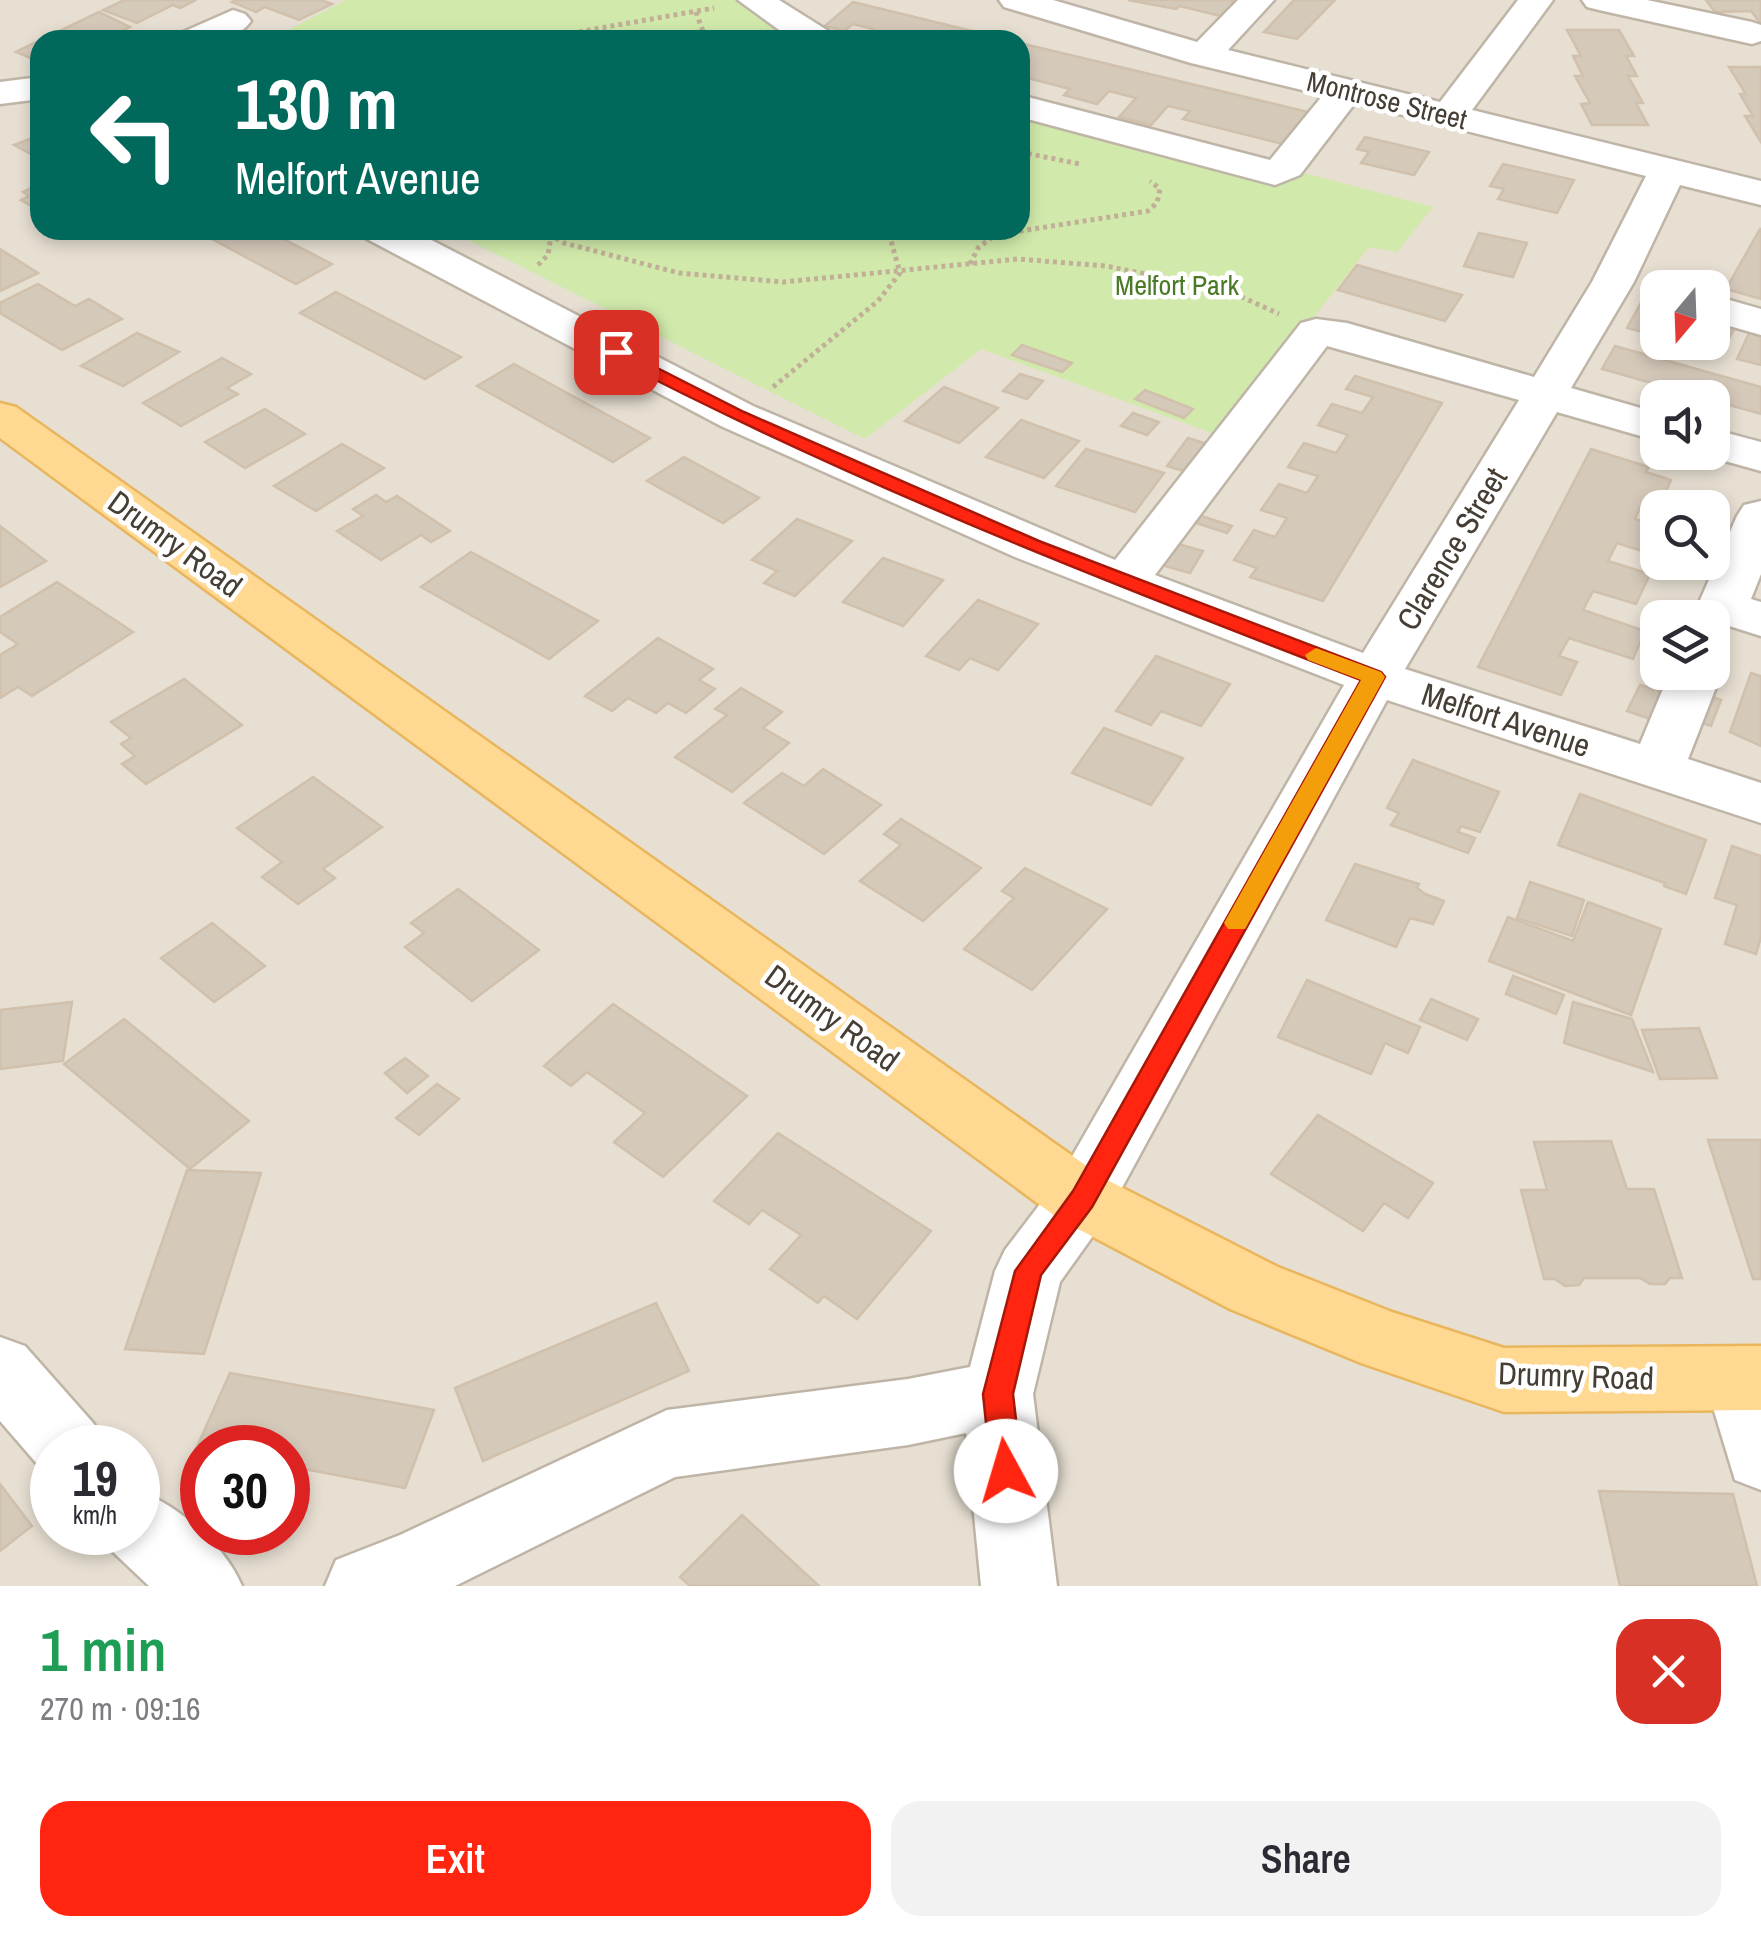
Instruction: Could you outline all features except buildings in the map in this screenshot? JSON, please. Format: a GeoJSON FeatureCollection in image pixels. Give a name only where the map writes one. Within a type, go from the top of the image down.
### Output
{"type":"FeatureCollection","features":[{"type":"Feature","properties":{"kind":"main road","name":"Drumry Road"},"geometry":{"type":"LineString","coordinates":[[0,418],[1082,1199],[1254,1288],[1384,1342],[1504,1380],[1750,1378]]}},
{"type":"Feature","properties":{"kind":"street","name":"Montrose Street"},"geometry":{"type":"LineString","coordinates":[[1016,0],[1216,43],[1346,90],[1761,193]]}},
{"type":"Feature","properties":{"kind":"street"},"geometry":{"type":"LineString","coordinates":[[1103,0],[1216,43],[1257,0]]}},
{"type":"Feature","properties":{"kind":"street"},"geometry":{"type":"LineString","coordinates":[[1449,116],[1536,0]]}},
{"type":"Feature","properties":{"kind":"street"},"geometry":{"type":"LineString","coordinates":[[1600,0],[1752,33]]}},
{"type":"Feature","properties":{"kind":"street"},"geometry":{"type":"LineString","coordinates":[[740,3],[796,30]]}},
{"type":"Feature","properties":{"kind":"street"},"geometry":{"type":"LineString","coordinates":[[215,30],[233,21]]}},
{"type":"Feature","properties":{"kind":"street"},"geometry":{"type":"LineString","coordinates":[[0,93],[30,89]]}},
{"type":"Feature","properties":{"kind":"street"},"geometry":{"type":"LineString","coordinates":[[1030,109],[1275,173],[1286,167],[1346,90]]}},
{"type":"Feature","properties":{"kind":"street","name":"Clarence Street"},"geometry":{"type":"LineString","coordinates":[[1020,1586],[998,1394],[1028,1271],[1082,1199],[1374,677],[1546,394],[1635,288],[1668,170]]}},
{"type":"Feature","properties":{"kind":"street","name":"Melfort Avenue"},"geometry":{"type":"LineString","coordinates":[[401,240],[737,416],[1124,582],[1374,677],[1761,803]]}},
{"type":"Feature","properties":{"kind":"street"},"geometry":{"type":"LineString","coordinates":[[1730,313],[1761,322]]}},
{"type":"Feature","properties":{"kind":"street"},"geometry":{"type":"LineString","coordinates":[[1124,582],[1316,332],[1347,336],[1640,422]]}},
{"type":"Feature","properties":{"kind":"street"},"geometry":{"type":"LineString","coordinates":[[1730,448],[1761,457]]}},
{"type":"Feature","properties":{"kind":"street"},"geometry":{"type":"LineString","coordinates":[[1732,619],[1761,516]]}},
{"type":"Feature","properties":{"kind":"street"},"geometry":{"type":"LineString","coordinates":[[1656,768],[1688,690]]}},
{"type":"Feature","properties":{"kind":"street"},"geometry":{"type":"LineString","coordinates":[[0,1369],[49,1425]]}},
{"type":"Feature","properties":{"kind":"street"},"geometry":{"type":"LineString","coordinates":[[1750,1378],[1761,1456]]}},
{"type":"Feature","properties":{"kind":"street"},"geometry":{"type":"LineString","coordinates":[[400,1579],[667,1444],[908,1412],[998,1394]]}},
{"type":"Feature","properties":{"kind":"street"},"geometry":{"type":"LineString","coordinates":[[160,1546],[204,1586]]}},
{"type":"Feature","properties":{"kind":"path"},"geometry":{"type":"LineString","coordinates":[[579,30],[740,3]]}},
{"type":"Feature","properties":{"kind":"path"},"geometry":{"type":"LineString","coordinates":[[696,12],[702,30]]}},
{"type":"Feature","properties":{"kind":"path"},"geometry":{"type":"LineString","coordinates":[[594,26],[594,30]]}},
{"type":"Feature","properties":{"kind":"path"},"geometry":{"type":"LineString","coordinates":[[1030,154],[1091,166]]}},
{"type":"Feature","properties":{"kind":"path"},"geometry":{"type":"LineString","coordinates":[[1030,230],[1148,211],[1157,203],[1160,189],[1136,176]]}},
{"type":"Feature","properties":{"kind":"path"},"geometry":{"type":"LineString","coordinates":[[559,240],[679,274],[783,282],[1018,259],[1123,270],[1229,290],[1316,332]]}},
{"type":"Feature","properties":{"kind":"path"},"geometry":{"type":"LineString","coordinates":[[891,240],[900,273]]}},
{"type":"Feature","properties":{"kind":"path"},"geometry":{"type":"LineString","coordinates":[[970,265],[978,248],[988,240]]}},
{"type":"Feature","properties":{"kind":"path"},"geometry":{"type":"LineString","coordinates":[[737,416],[878,301],[900,273]]}},
{"type":"Feature","properties":{"kind":"shaded area"},"geometry":{"type":"Polygon","coordinates":[[[0,0],[1761,0],[1761,1586],[0,1586],[0,0]]]}},
{"type":"Feature","properties":{"kind":"green space"},"geometry":{"type":"Polygon","coordinates":[[[346,0],[741,0],[785,30],[288,30],[346,0]]]}},
{"type":"Feature","properties":{"kind":"green space","name":"Melfort Park"},"geometry":{"type":"Polygon","coordinates":[[[1030,114],[1293,170],[1433,207],[1397,252],[1369,247],[1220,436],[981,349],[865,439],[468,240],[1030,240],[1030,114]]]}},
{"type":"Feature","properties":{"kind":"slow traffic"},"geometry":{"type":"LineString","coordinates":[[1236,923],[1374,677],[1316,655]]}},
{"type":"Feature","properties":{"kind":"route"},"geometry":{"type":"LineString","coordinates":[[616,352],[737,416],[1032,546],[1374,677],[1082,1199],[1028,1271],[998,1394],[1006,1471]]}}]}
